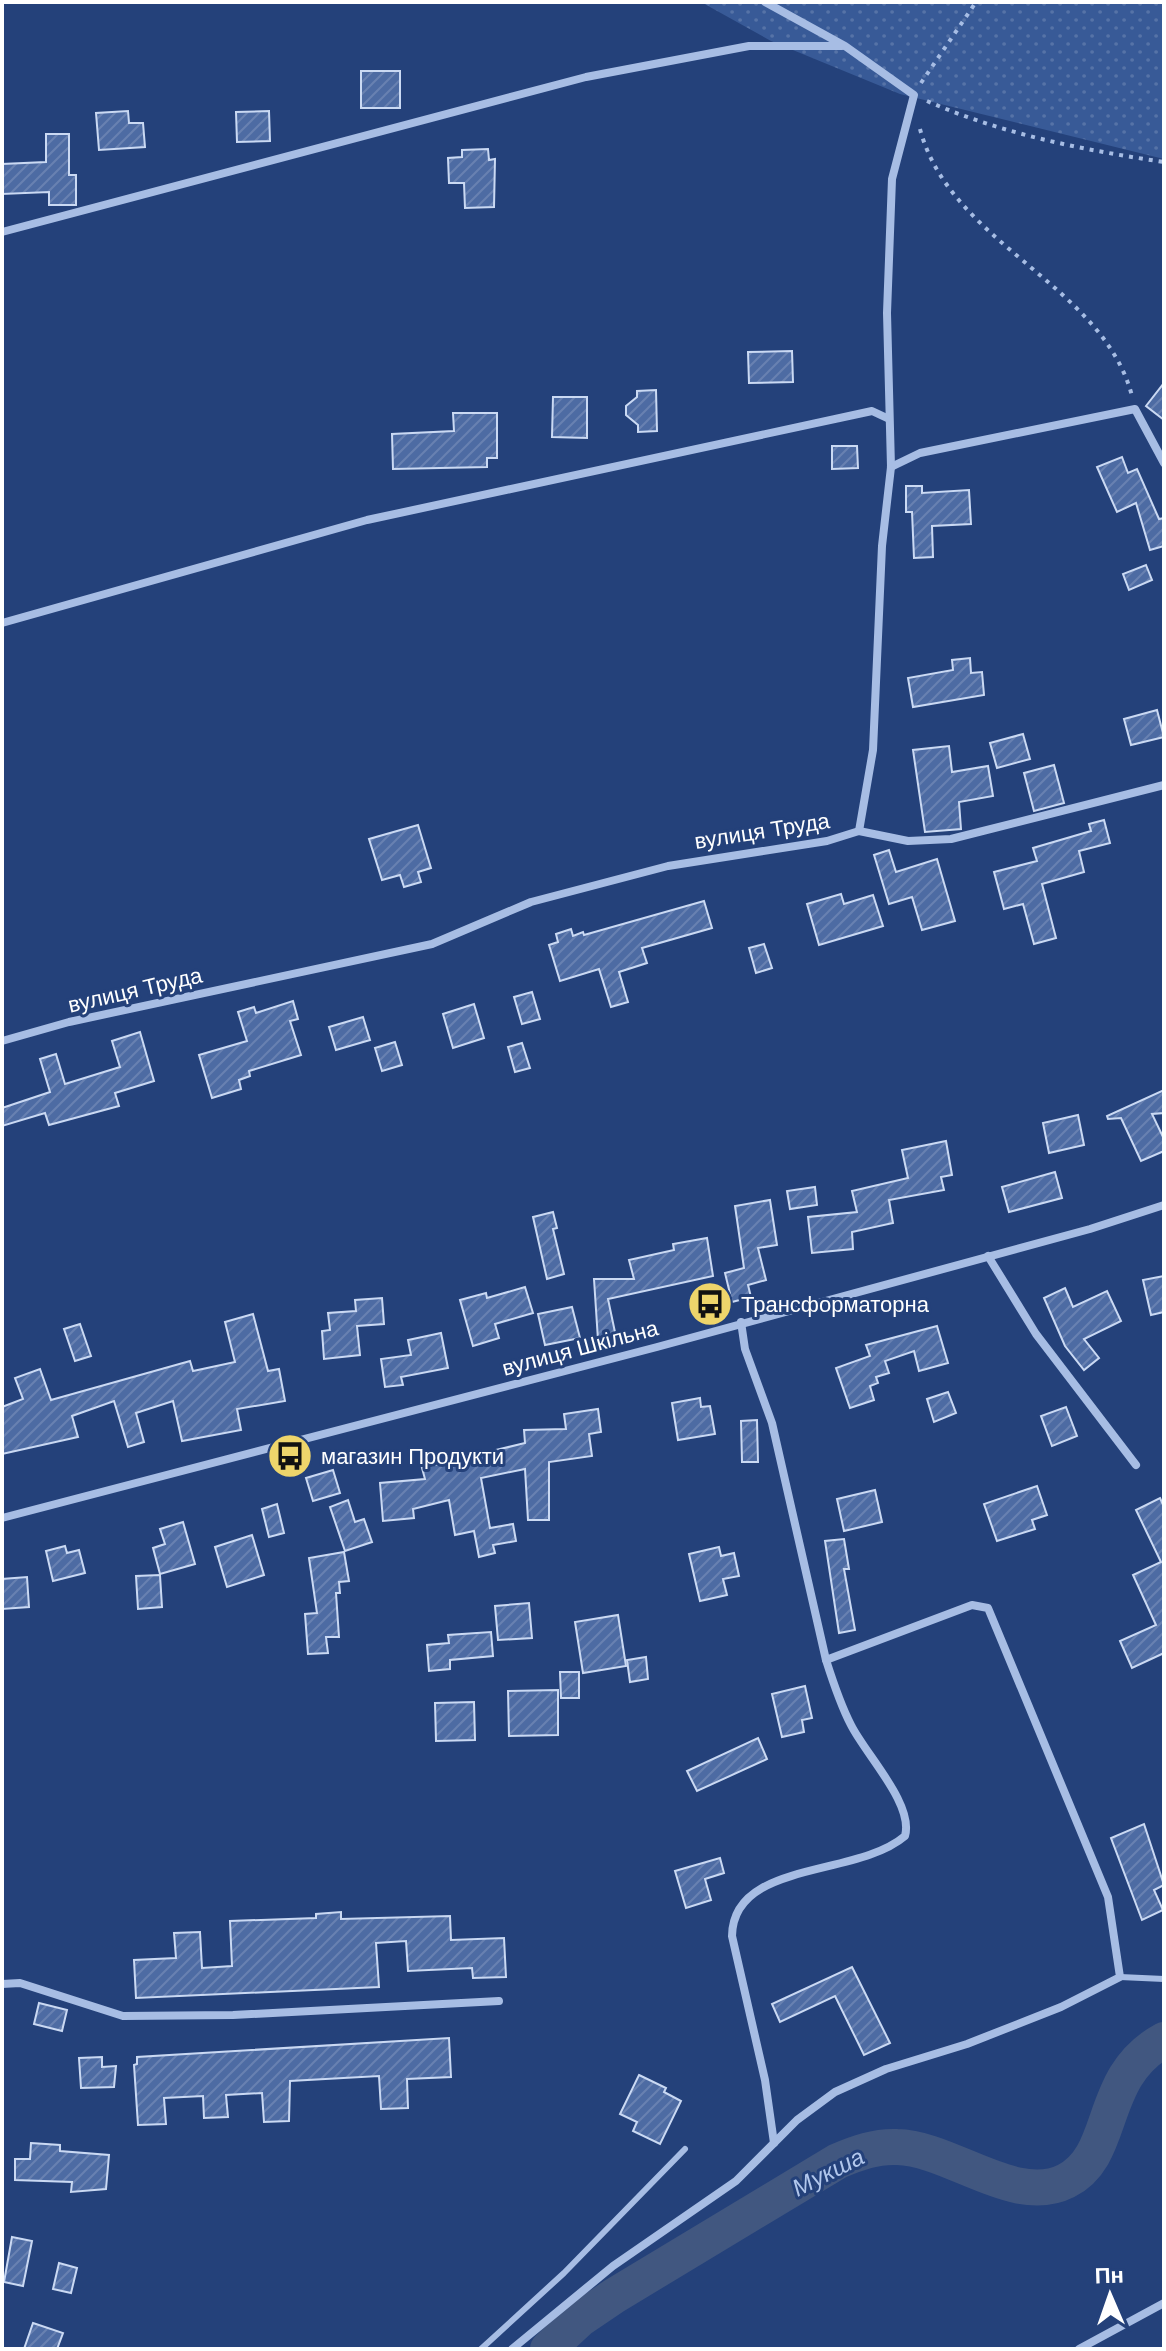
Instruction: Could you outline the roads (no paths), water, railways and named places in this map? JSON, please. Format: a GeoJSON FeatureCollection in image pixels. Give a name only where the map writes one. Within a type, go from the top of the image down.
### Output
{"type":"FeatureCollection","features":[{"type":"Feature","properties":{"kind":"street"},"geometry":{"type":"LineString","coordinates":[[765,2],[845,46]]}},
{"type":"Feature","properties":{"kind":"street"},"geometry":{"type":"LineString","coordinates":[[2,232],[586,77],[749,46],[845,46]]}},
{"type":"Feature","properties":{"kind":"street","name":"вулиця Труда"},"geometry":{"type":"LineString","coordinates":[[2,1041],[84,1019],[420,947],[531,902],[668,866],[827,841],[859,831],[873,750],[882,546],[891,467],[887,418],[892,179],[914,95],[845,46]]}},
{"type":"Feature","properties":{"kind":"street"},"geometry":{"type":"LineString","coordinates":[[891,467],[920,453],[1135,409],[1164,463]]}},
{"type":"Feature","properties":{"kind":"street"},"geometry":{"type":"LineString","coordinates":[[2,623],[298,537],[487,491],[872,411],[887,418]]}},
{"type":"Feature","properties":{"kind":"street"},"geometry":{"type":"LineString","coordinates":[[859,831],[908,841],[951,839],[1164,785]]}},
{"type":"Feature","properties":{"kind":"street","name":"вулиця Шкільна"},"geometry":{"type":"LineString","coordinates":[[2,1518],[988,1256],[1164,1205]]}},
{"type":"Feature","properties":{"kind":"street"},"geometry":{"type":"LineString","coordinates":[[988,1256],[1036,1334],[1136,1465]]}},
{"type":"Feature","properties":{"kind":"street"},"geometry":{"type":"LineString","coordinates":[[741,1322],[745,1349],[772,1423],[826,1660],[851,1726],[895,1795],[908,1825],[905,1836],[874,1855],[801,1874],[757,1890],[741,1901],[732,1917],[732,1936],[765,2080],[774,2143]]}},
{"type":"Feature","properties":{"kind":"street"},"geometry":{"type":"LineString","coordinates":[[512,2349],[613,2266],[736,2181],[797,2120],[835,2092],[886,2069],[967,2044],[1061,2007],[1120,1977],[1108,1897],[988,1608],[972,1605],[826,1660]]}},
{"type":"Feature","properties":{"kind":"street"},"geometry":{"type":"LineString","coordinates":[[2,1984],[20,1983],[123,2016],[233,2015],[499,2001]]}},
{"type":"Feature","properties":{"kind":"street"},"geometry":{"type":"LineString","coordinates":[[1079,2349],[1164,2303]]}},
{"type":"Feature","properties":{"kind":"lane"},"geometry":{"type":"LineString","coordinates":[[1120,1977],[1164,1979]]}},
{"type":"Feature","properties":{"kind":"lane"},"geometry":{"type":"LineString","coordinates":[[481,2349],[564,2273],[685,2149]]}},
{"type":"Feature","properties":{"kind":"waterway","name":"Мукша"},"geometry":{"type":"LineString","coordinates":[[548,2349],[580,2319],[614,2296],[838,2161],[859,2153],[889,2147],[918,2150],[1004,2182],[1026,2187],[1046,2187],[1066,2181],[1082,2169],[1094,2153],[1127,2074],[1142,2056],[1164,2040]]}},
{"type":"Feature","properties":{"kind":"place","name":"Трансформаторна"},"geometry":{"type":"Point","coordinates":[710,1304]}},
{"type":"Feature","properties":{"kind":"place","name":"магазин Продукти"},"geometry":{"type":"Point","coordinates":[290,1456]}}]}
